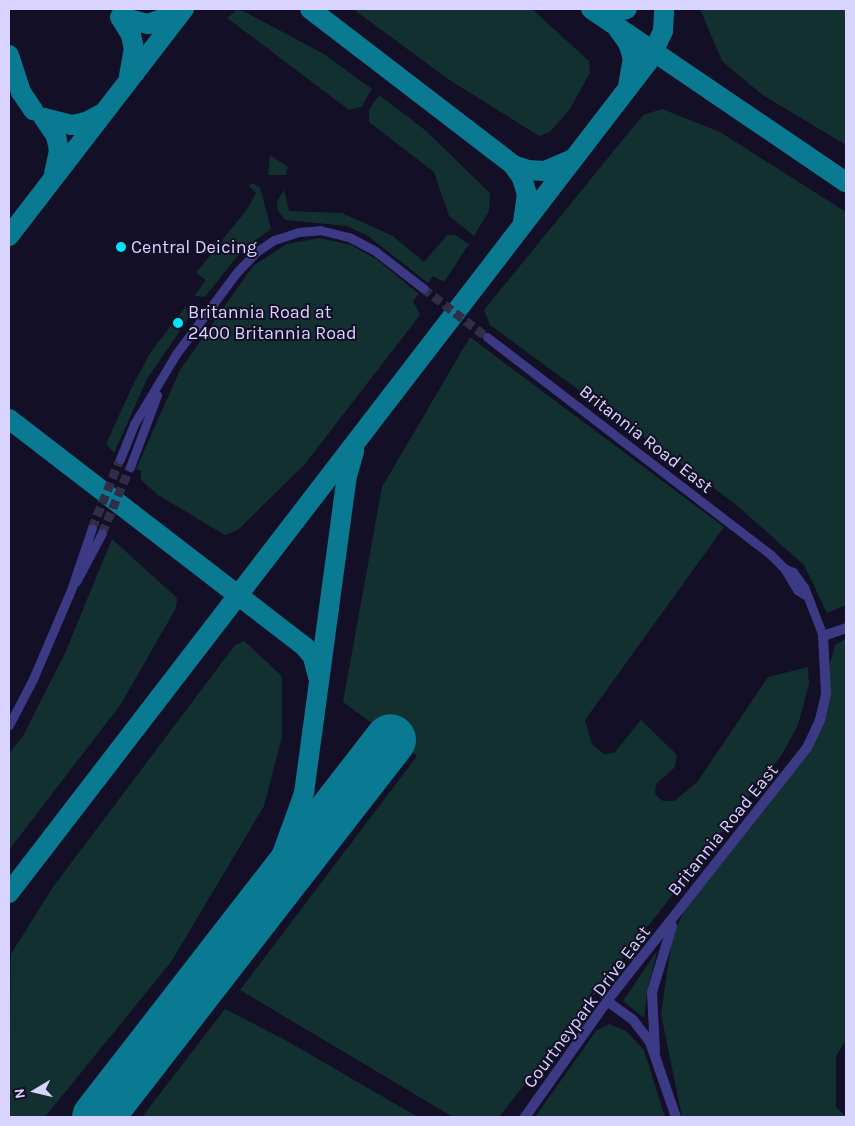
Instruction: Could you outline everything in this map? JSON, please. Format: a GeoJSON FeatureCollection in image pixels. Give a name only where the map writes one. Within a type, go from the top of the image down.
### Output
{"type":"FeatureCollection","features":[{"type":"Feature","properties":{"kind":"street"},"geometry":{"type":"LineString","coordinates":[[120,459],[134,424],[161,383],[176,354],[237,272],[256,252],[274,240],[299,232],[320,230],[349,237],[375,251],[423,288]]}},
{"type":"Feature","properties":{"kind":"street","name":"Britannia Road East"},"geometry":{"type":"LineString","coordinates":[[487,337],[784,568],[797,590],[805,595],[824,636],[826,693],[820,720],[808,748],[675,916]]}},
{"type":"Feature","properties":{"kind":"street"},"geometry":{"type":"LineString","coordinates":[[130,467],[161,383]]}},
{"type":"Feature","properties":{"kind":"street"},"geometry":{"type":"LineString","coordinates":[[9,725],[33,679],[71,590],[92,528]]}},
{"type":"Feature","properties":{"kind":"street"},"geometry":{"type":"LineString","coordinates":[[71,590],[102,533]]}},
{"type":"Feature","properties":{"kind":"street"},"geometry":{"type":"LineString","coordinates":[[824,636],[846,628]]}},
{"type":"Feature","properties":{"kind":"street"},"geometry":{"type":"LineString","coordinates":[[675,916],[656,969],[652,992],[655,1052],[676,1117]]}},
{"type":"Feature","properties":{"kind":"street","name":"Courtneypark Drive East"},"geometry":{"type":"LineString","coordinates":[[525,1117],[607,1001],[675,916]]}},
{"type":"Feature","properties":{"kind":"street"},"geometry":{"type":"LineString","coordinates":[[607,1001],[633,1020],[655,1052]]}},
{"type":"Feature","properties":{"kind":"green space"},"geometry":{"type":"Polygon","coordinates":[[[353,9],[532,9],[589,61],[590,73],[570,109],[550,132],[539,136],[448,79],[353,9]]]}},
{"type":"Feature","properties":{"kind":"green space"},"geometry":{"type":"Polygon","coordinates":[[[700,9],[846,9],[846,145],[761,94],[722,61],[700,9]]]}},
{"type":"Feature","properties":{"kind":"green space"},"geometry":{"type":"Polygon","coordinates":[[[237,10],[245,12],[324,54],[372,89],[361,107],[349,110],[227,18],[237,10]]]}},
{"type":"Feature","properties":{"kind":"green space"},"geometry":{"type":"Polygon","coordinates":[[[379,95],[425,130],[490,193],[489,211],[474,236],[449,216],[434,172],[369,122],[369,110],[379,95]]]}},
{"type":"Feature","properties":{"kind":"green space"},"geometry":{"type":"Polygon","coordinates":[[[662,109],[720,132],[846,212],[846,605],[827,613],[804,565],[734,503],[490,325],[484,310],[643,115],[662,109]]]}},
{"type":"Feature","properties":{"kind":"green space"},"geometry":{"type":"Polygon","coordinates":[[[270,155],[288,167],[286,175],[268,175],[270,155]]]}},
{"type":"Feature","properties":{"kind":"green space"},"geometry":{"type":"Polygon","coordinates":[[[252,183],[260,187],[271,229],[242,250],[205,297],[194,296],[206,280],[196,273],[248,208],[256,193],[249,186],[252,183]]]}},
{"type":"Feature","properties":{"kind":"green space"},"geometry":{"type":"Polygon","coordinates":[[[284,190],[289,211],[342,213],[393,236],[424,262],[447,235],[455,235],[469,244],[444,282],[433,276],[428,283],[368,236],[347,226],[285,220],[278,210],[277,201],[284,190]]]}},
{"type":"Feature","properties":{"kind":"green space"},"geometry":{"type":"Polygon","coordinates":[[[320,238],[351,245],[376,259],[419,294],[413,301],[420,315],[305,464],[238,530],[225,535],[158,495],[141,480],[141,471],[136,469],[180,370],[253,266],[287,244],[320,238]]]}},
{"type":"Feature","properties":{"kind":"green space"},"geometry":{"type":"Polygon","coordinates":[[[186,306],[188,319],[147,379],[114,453],[106,444],[132,387],[150,353],[186,306]]]}},
{"type":"Feature","properties":{"kind":"green space"},"geometry":{"type":"Polygon","coordinates":[[[470,337],[724,527],[585,720],[592,744],[604,754],[614,753],[641,720],[677,755],[675,767],[656,784],[655,794],[663,801],[674,801],[698,781],[768,677],[808,667],[809,684],[798,725],[781,756],[499,1117],[453,1117],[240,990],[417,756],[343,702],[382,487],[470,337]]]}},
{"type":"Feature","properties":{"kind":"green space"},"geometry":{"type":"Polygon","coordinates":[[[112,539],[177,598],[176,608],[121,704],[9,850],[9,753],[23,736],[65,653],[112,539]]]}},
{"type":"Feature","properties":{"kind":"green space"},"geometry":{"type":"Polygon","coordinates":[[[846,639],[846,1040],[836,1056],[836,1107],[846,1117],[682,1117],[661,1014],[672,938],[691,895],[806,752],[835,645],[846,639]]]}},
{"type":"Feature","properties":{"kind":"green space"},"geometry":{"type":"Polygon","coordinates":[[[244,641],[280,674],[282,679],[282,737],[264,806],[171,962],[45,1117],[9,1117],[11,954],[53,887],[235,645],[244,641]]]}},
{"type":"Feature","properties":{"kind":"green space"},"geometry":{"type":"Polygon","coordinates":[[[657,951],[647,992],[644,1018],[623,1001],[657,951]]]}},
{"type":"Feature","properties":{"kind":"green space"},"geometry":{"type":"Polygon","coordinates":[[[225,1009],[287,1041],[418,1117],[142,1117],[225,1009]]]}},
{"type":"Feature","properties":{"kind":"green space"},"geometry":{"type":"Polygon","coordinates":[[[609,1024],[626,1031],[644,1050],[665,1117],[535,1117],[596,1031],[609,1024]]]}},
{"type":"Feature","properties":{"kind":"taxiway"},"geometry":{"type":"LineString","coordinates":[[9,236],[184,9]]}},
{"type":"Feature","properties":{"kind":"taxiway"},"geometry":{"type":"LineString","coordinates":[[310,9],[513,165],[528,170],[545,171],[571,160]]}},
{"type":"Feature","properties":{"kind":"taxiway"},"geometry":{"type":"LineString","coordinates":[[591,9],[846,182]]}},
{"type":"Feature","properties":{"kind":"taxiway"},"geometry":{"type":"LineString","coordinates":[[594,9],[615,12],[627,9]]}},
{"type":"Feature","properties":{"kind":"taxiway"},"geometry":{"type":"LineString","coordinates":[[9,893],[648,62],[663,31],[664,9]]}},
{"type":"Feature","properties":{"kind":"taxiway"},"geometry":{"type":"LineString","coordinates":[[129,76],[134,49],[131,35],[120,17],[148,24],[181,12]]}},
{"type":"Feature","properties":{"kind":"taxiway"},"geometry":{"type":"LineString","coordinates":[[618,29],[628,43],[633,58],[628,85]]}},
{"type":"Feature","properties":{"kind":"taxiway"},"geometry":{"type":"LineString","coordinates":[[9,55],[21,92],[33,110]]}},
{"type":"Feature","properties":{"kind":"taxiway"},"geometry":{"type":"LineString","coordinates":[[54,174],[59,150],[56,136],[44,118],[72,125],[86,122],[101,114]]}},
{"type":"Feature","properties":{"kind":"taxiway"},"geometry":{"type":"LineString","coordinates":[[513,165],[522,178],[527,194],[523,223]]}},
{"type":"Feature","properties":{"kind":"taxiway"},"geometry":{"type":"LineString","coordinates":[[9,419],[305,647],[313,657],[318,677]]}},
{"type":"Feature","properties":{"kind":"taxiway"},"geometry":{"type":"LineString","coordinates":[[247,922],[278,865],[304,793],[347,476],[354,451]]}},
{"type":"Feature","properties":{"kind":"runway"},"geometry":{"type":"LineString","coordinates":[[97,1117],[390,739]]}},
{"type":"Feature","properties":{"kind":"tunnel"},"geometry":{"type":"LineString","coordinates":[[423,288],[487,337]]}},
{"type":"Feature","properties":{"kind":"tunnel"},"geometry":{"type":"LineString","coordinates":[[92,528],[120,459]]}},
{"type":"Feature","properties":{"kind":"tunnel"},"geometry":{"type":"LineString","coordinates":[[102,533],[130,467]]}},
{"type":"Feature","properties":{"kind":"place","name":"Central Deicing"},"geometry":{"type":"Point","coordinates":[121,247]}},
{"type":"Feature","properties":{"kind":"place","name":"Britannia Road at 2400 Britannia Road"},"geometry":{"type":"Point","coordinates":[178,323]}}]}
